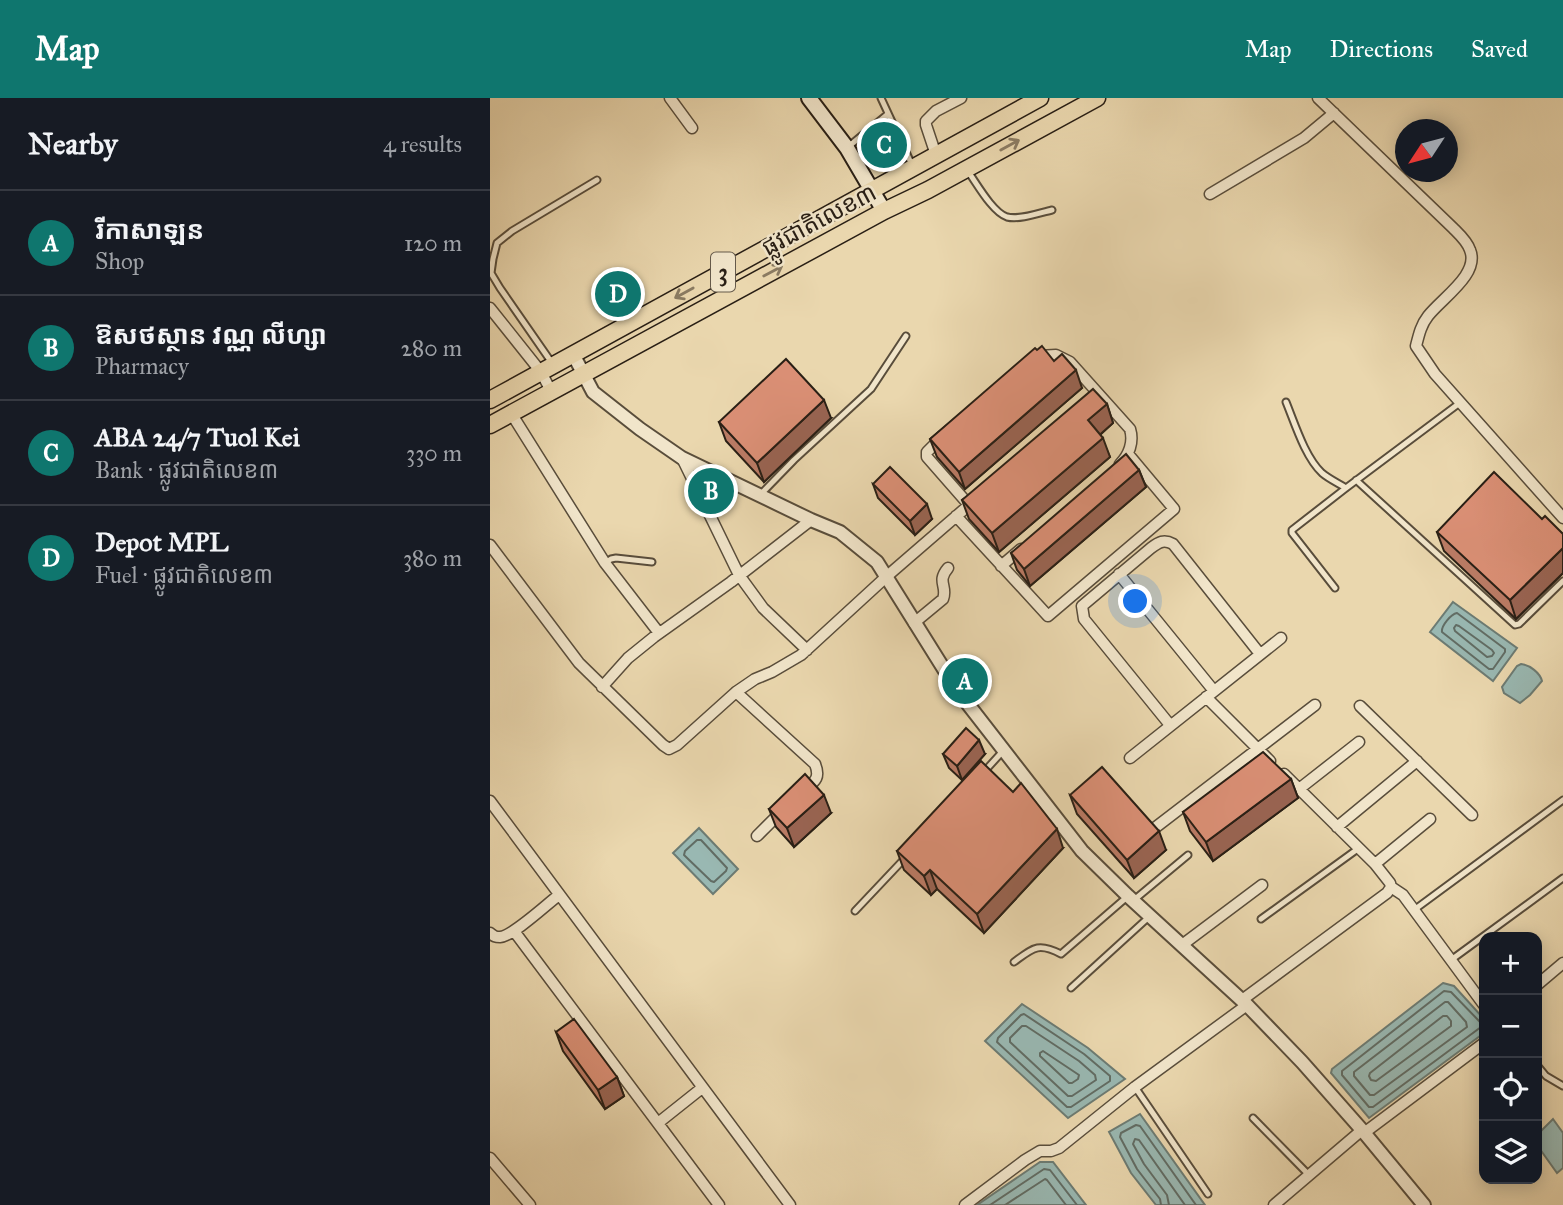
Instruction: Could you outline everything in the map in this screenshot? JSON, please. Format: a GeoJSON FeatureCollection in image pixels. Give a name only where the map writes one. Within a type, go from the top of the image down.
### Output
{"type":"FeatureCollection","features":[{"type":"Feature","properties":{"kind":"highway","name":"ផ្លូវជាតិលេខ៣"},"geometry":{"type":"LineString","coordinates":[[490,425],[1097,98]]}},
{"type":"Feature","properties":{"kind":"highway","name":"ផ្លូវជាតិលេខ៣"},"geometry":{"type":"LineString","coordinates":[[490,400],[1031,100]]}},
{"type":"Feature","properties":{"kind":"main road"},"geometry":{"type":"LineString","coordinates":[[809,98],[847,148],[884,211]]}},
{"type":"Feature","properties":{"kind":"street"},"geometry":{"type":"LineString","coordinates":[[670,98],[692,128]]}},
{"type":"Feature","properties":{"kind":"street"},"geometry":{"type":"LineString","coordinates":[[936,155],[926,121],[936,111],[961,98]]}},
{"type":"Feature","properties":{"kind":"street"},"geometry":{"type":"LineString","coordinates":[[1318,98],[1466,242],[1471,251],[1472,264],[1465,276],[1429,315],[1420,329],[1416,346],[1435,374],[1563,518]]}},
{"type":"Feature","properties":{"kind":"street"},"geometry":{"type":"LineString","coordinates":[[1210,194],[1304,138],[1334,113]]}},
{"type":"Feature","properties":{"kind":"street"},"geometry":{"type":"LineString","coordinates":[[490,308],[547,369],[551,391]]}},
{"type":"Feature","properties":{"kind":"street"},"geometry":{"type":"LineString","coordinates":[[573,354],[593,392],[682,458],[840,532],[877,562],[957,690],[1082,851],[1245,1002],[1363,1131],[1424,1205]]}},
{"type":"Feature","properties":{"kind":"street"},"geometry":{"type":"LineString","coordinates":[[1031,358],[1056,355],[1070,362],[1132,433],[1128,454],[1113,470]]}},
{"type":"Feature","properties":{"kind":"street"},"geometry":{"type":"LineString","coordinates":[[1088,402],[1098,393]]}},
{"type":"Feature","properties":{"kind":"street"},"geometry":{"type":"LineString","coordinates":[[512,413],[604,563],[659,633]]}},
{"type":"Feature","properties":{"kind":"street"},"geometry":{"type":"LineString","coordinates":[[947,432],[926,454],[969,505]]}},
{"type":"Feature","properties":{"kind":"street"},"geometry":{"type":"LineString","coordinates":[[956,516],[1048,616],[1174,509],[1128,454]]}},
{"type":"Feature","properties":{"kind":"street"},"geometry":{"type":"LineString","coordinates":[[682,458],[739,575],[762,608],[807,650]]}},
{"type":"Feature","properties":{"kind":"street"},"geometry":{"type":"LineString","coordinates":[[490,545],[579,663],[669,749],[677,745],[736,692],[801,655],[979,496]]}},
{"type":"Feature","properties":{"kind":"street"},"geometry":{"type":"LineString","coordinates":[[602,687],[628,657],[811,520]]}},
{"type":"Feature","properties":{"kind":"street"},"geometry":{"type":"LineString","coordinates":[[1001,566],[1032,540]]}},
{"type":"Feature","properties":{"kind":"street"},"geometry":{"type":"LineString","coordinates":[[1170,725],[1084,619],[1082,607],[1119,574],[1160,542],[1173,544],[1260,654]]}},
{"type":"Feature","properties":{"kind":"street"},"geometry":{"type":"LineString","coordinates":[[914,623],[943,599],[945,593],[942,574],[948,568]]}},
{"type":"Feature","properties":{"kind":"street"},"geometry":{"type":"LineString","coordinates":[[1119,574],[1210,694],[1258,748],[1375,864],[1391,887],[1404,895],[1479,997]]}},
{"type":"Feature","properties":{"kind":"street"},"geometry":{"type":"LineString","coordinates":[[1130,758],[1281,638]]}},
{"type":"Feature","properties":{"kind":"street"},"geometry":{"type":"LineString","coordinates":[[736,692],[815,764],[818,772],[816,780],[796,798]]}},
{"type":"Feature","properties":{"kind":"street"},"geometry":{"type":"LineString","coordinates":[[1156,827],[1315,705]]}},
{"type":"Feature","properties":{"kind":"street"},"geometry":{"type":"LineString","coordinates":[[1360,706],[1472,815]]}},
{"type":"Feature","properties":{"kind":"street"},"geometry":{"type":"LineString","coordinates":[[1299,789],[1359,742]]}},
{"type":"Feature","properties":{"kind":"street"},"geometry":{"type":"LineString","coordinates":[[1337,827],[1417,761]]}},
{"type":"Feature","properties":{"kind":"street"},"geometry":{"type":"LineString","coordinates":[[490,801],[790,1205]]}},
{"type":"Feature","properties":{"kind":"street"},"geometry":{"type":"LineString","coordinates":[[757,836],[785,807]]}},
{"type":"Feature","properties":{"kind":"street"},"geometry":{"type":"LineString","coordinates":[[1375,864],[1430,819]]}},
{"type":"Feature","properties":{"kind":"street"},"geometry":{"type":"LineString","coordinates":[[1182,945],[1262,885]]}},
{"type":"Feature","properties":{"kind":"street"},"geometry":{"type":"LineString","coordinates":[[965,1205],[1025,1160],[1040,1151],[1059,1148],[1387,893],[1391,887]]}},
{"type":"Feature","properties":{"kind":"street"},"geometry":{"type":"LineString","coordinates":[[490,933],[500,937],[510,934],[559,895]]}},
{"type":"Feature","properties":{"kind":"street"},"geometry":{"type":"LineString","coordinates":[[514,931],[719,1205]]}},
{"type":"Feature","properties":{"kind":"street"},"geometry":{"type":"LineString","coordinates":[[1542,981],[1563,963]]}},
{"type":"Feature","properties":{"kind":"street"},"geometry":{"type":"LineString","coordinates":[[1274,1205],[1363,1131],[1479,1047]]}},
{"type":"Feature","properties":{"kind":"street"},"geometry":{"type":"LineString","coordinates":[[657,1123],[702,1088]]}},
{"type":"Feature","properties":{"kind":"street"},"geometry":{"type":"LineString","coordinates":[[490,1158],[530,1205]]}},
{"type":"Feature","properties":{"kind":"lane"},"geometry":{"type":"LineString","coordinates":[[881,98],[913,167]]}},
{"type":"Feature","properties":{"kind":"lane"},"geometry":{"type":"LineString","coordinates":[[847,148],[888,114]]}},
{"type":"Feature","properties":{"kind":"lane"},"geometry":{"type":"LineString","coordinates":[[966,169],[998,212],[1007,217],[1016,218],[1052,210]]}},
{"type":"Feature","properties":{"kind":"lane"},"geometry":{"type":"LineString","coordinates":[[547,369],[492,273],[497,243],[512,231],[597,180]]}},
{"type":"Feature","properties":{"kind":"lane"},"geometry":{"type":"LineString","coordinates":[[760,495],[871,389],[906,336]]}},
{"type":"Feature","properties":{"kind":"lane"},"geometry":{"type":"LineString","coordinates":[[1286,402],[1316,466],[1346,488]]}},
{"type":"Feature","properties":{"kind":"lane"},"geometry":{"type":"LineString","coordinates":[[1335,588],[1292,533],[1293,530],[1461,402]]}},
{"type":"Feature","properties":{"kind":"lane"},"geometry":{"type":"LineString","coordinates":[[1356,480],[1515,625],[1563,581]]}},
{"type":"Feature","properties":{"kind":"lane"},"geometry":{"type":"LineString","coordinates":[[604,563],[616,558],[652,562]]}},
{"type":"Feature","properties":{"kind":"lane"},"geometry":{"type":"LineString","coordinates":[[976,780],[1004,750]]}},
{"type":"Feature","properties":{"kind":"lane"},"geometry":{"type":"LineString","coordinates":[[1414,910],[1563,800]]}},
{"type":"Feature","properties":{"kind":"lane"},"geometry":{"type":"LineString","coordinates":[[1261,919],[1359,848]]}},
{"type":"Feature","properties":{"kind":"lane"},"geometry":{"type":"LineString","coordinates":[[855,911],[911,851]]}},
{"type":"Feature","properties":{"kind":"lane"},"geometry":{"type":"LineString","coordinates":[[1014,962],[1034,947],[1061,954],[1188,855]]}},
{"type":"Feature","properties":{"kind":"lane"},"geometry":{"type":"LineString","coordinates":[[1451,960],[1563,878]]}},
{"type":"Feature","properties":{"kind":"lane"},"geometry":{"type":"LineString","coordinates":[[1070,988],[1150,916]]}},
{"type":"Feature","properties":{"kind":"lane"},"geometry":{"type":"LineString","coordinates":[[1542,1071],[1563,1086]]}},
{"type":"Feature","properties":{"kind":"lane"},"geometry":{"type":"LineString","coordinates":[[1135,1087],[1208,1194]]}},
{"type":"Feature","properties":{"kind":"lane"},"geometry":{"type":"LineString","coordinates":[[1253,1118],[1309,1175]]}},
{"type":"Feature","properties":{"kind":"water"},"geometry":{"type":"Polygon","coordinates":[[[1453,602],[1517,648],[1493,681],[1430,632],[1453,602]]]}},
{"type":"Feature","properties":{"kind":"water"},"geometry":{"type":"Polygon","coordinates":[[[1521,664],[1534,670],[1542,681],[1520,703],[1504,693],[1502,687],[1521,664]]]}},
{"type":"Feature","properties":{"kind":"water"},"geometry":{"type":"Polygon","coordinates":[[[699,828],[738,869],[713,894],[673,853],[699,828]]]}},
{"type":"Feature","properties":{"kind":"water"},"geometry":{"type":"Polygon","coordinates":[[[1443,983],[1454,986],[1479,1014],[1479,1037],[1369,1118],[1331,1073],[1332,1069],[1443,983]]]}},
{"type":"Feature","properties":{"kind":"water"},"geometry":{"type":"Polygon","coordinates":[[[1022,1004],[1088,1048],[1125,1079],[1068,1118],[985,1041],[1022,1004]]]}},
{"type":"Feature","properties":{"kind":"water"},"geometry":{"type":"Polygon","coordinates":[[[1140,1114],[1205,1205],[1156,1205],[1131,1173],[1109,1132],[1140,1114]]]}},
{"type":"Feature","properties":{"kind":"water"},"geometry":{"type":"Polygon","coordinates":[[[1553,1119],[1563,1133],[1563,1168],[1557,1173],[1542,1152],[1542,1130],[1553,1119]]]}},
{"type":"Feature","properties":{"kind":"water"},"geometry":{"type":"Polygon","coordinates":[[[1040,1162],[1053,1162],[1086,1205],[977,1205],[1040,1162]]]}},
{"type":"Feature","properties":{"kind":"building"},"geometry":{"type":"Polygon","coordinates":[[[1042,346],[1054,361],[1062,354],[1076,370],[959,472],[930,439],[1035,348],[1037,350],[1042,346]]]}},
{"type":"Feature","properties":{"kind":"building"},"geometry":{"type":"Polygon","coordinates":[[[786,359],[824,400],[757,463],[719,422],[786,359]]]}},
{"type":"Feature","properties":{"kind":"building"},"geometry":{"type":"Polygon","coordinates":[[[1093,389],[1107,404],[1088,420],[1103,438],[992,533],[962,500],[1093,389]]]}},
{"type":"Feature","properties":{"kind":"building"},"geometry":{"type":"Polygon","coordinates":[[[1126,454],[1139,470],[1024,569],[1011,553],[1126,454]]]}},
{"type":"Feature","properties":{"kind":"building"},"geometry":{"type":"Polygon","coordinates":[[[890,467],[927,504],[910,521],[873,484],[890,467]]]}},
{"type":"Feature","properties":{"kind":"building"},"geometry":{"type":"Polygon","coordinates":[[[1494,472],[1542,519],[1545,516],[1563,534],[1563,548],[1510,600],[1437,532],[1494,472]]]}},
{"type":"Feature","properties":{"kind":"building"},"geometry":{"type":"Polygon","coordinates":[[[966,728],[979,740],[957,766],[943,754],[966,728]]]}},
{"type":"Feature","properties":{"kind":"building"},"geometry":{"type":"Polygon","coordinates":[[[1263,752],[1291,779],[1206,842],[1183,812],[1263,752]]]}},
{"type":"Feature","properties":{"kind":"building"},"geometry":{"type":"Polygon","coordinates":[[[981,761],[1013,792],[1021,783],[1057,829],[977,914],[930,870],[924,876],[897,851],[981,761]]]}},
{"type":"Feature","properties":{"kind":"building"},"geometry":{"type":"Polygon","coordinates":[[[1102,767],[1159,831],[1127,860],[1070,795],[1102,767]]]}},
{"type":"Feature","properties":{"kind":"building"},"geometry":{"type":"Polygon","coordinates":[[[805,774],[824,795],[787,828],[769,809],[805,774]]]}},
{"type":"Feature","properties":{"kind":"building"},"geometry":{"type":"Polygon","coordinates":[[[574,1019],[617,1077],[598,1090],[556,1032],[574,1019]]]}},
{"type":"Feature","properties":{"kind":"place","name":"ABA 24/7 Tuol Kei"},"geometry":{"type":"Point","coordinates":[884,145]}},
{"type":"Feature","properties":{"kind":"place","name":"Depot MPL"},"geometry":{"type":"Point","coordinates":[618,294]}},
{"type":"Feature","properties":{"kind":"place","name":"ឱសថស្ថាន វណ្ណ លីហ្សា"},"geometry":{"type":"Point","coordinates":[711,491]}},
{"type":"Feature","properties":{"kind":"place","name":"រីកាសាឡន"},"geometry":{"type":"Point","coordinates":[965,681]}}]}
